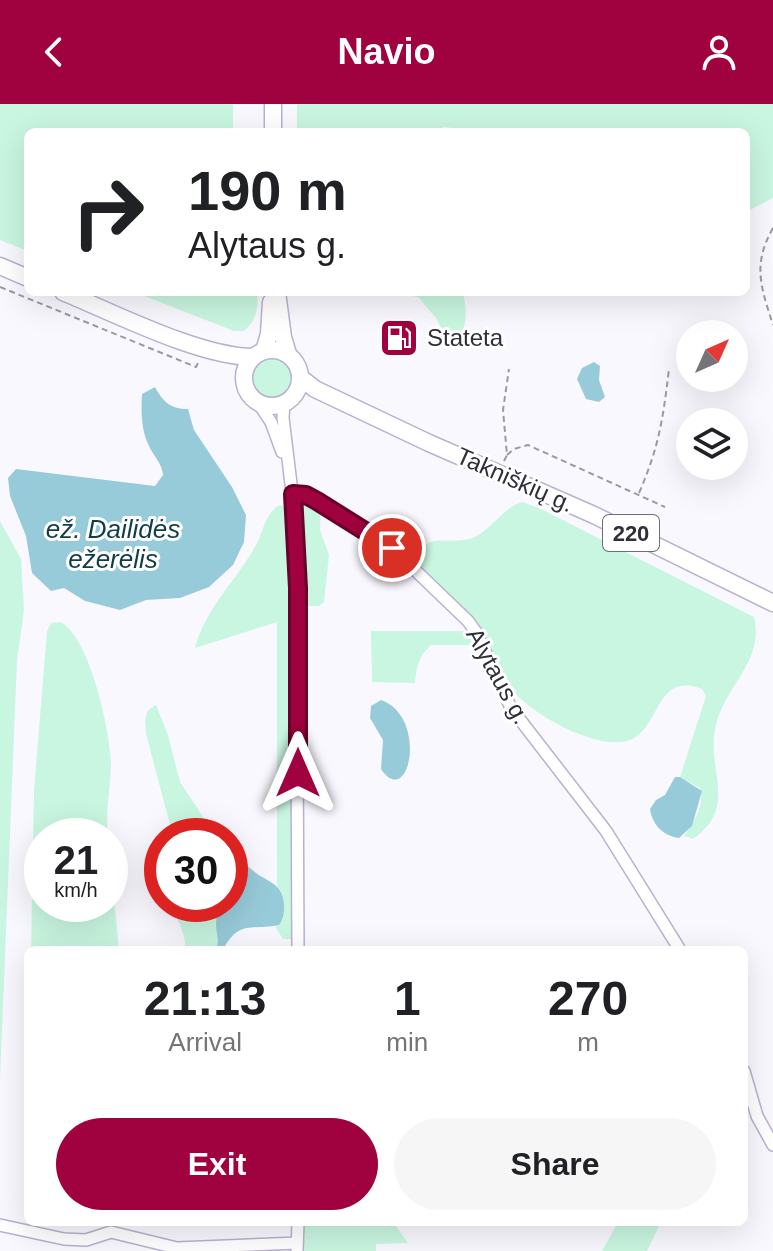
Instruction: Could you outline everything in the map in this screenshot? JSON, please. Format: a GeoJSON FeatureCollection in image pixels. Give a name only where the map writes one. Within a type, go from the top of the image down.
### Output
{"type":"FeatureCollection","features":[{"type":"Feature","properties":{"kind":"main road"},"geometry":{"type":"LineString","coordinates":[[273,104],[273,128]]}},
{"type":"Feature","properties":{"kind":"main road"},"geometry":{"type":"LineString","coordinates":[[0,266],[24,276]]}},
{"type":"Feature","properties":{"kind":"main road"},"geometry":{"type":"LineString","coordinates":[[73,296],[171,336],[236,357],[276,349],[288,354],[295,360],[301,378],[288,400]]}},
{"type":"Feature","properties":{"kind":"main road"},"geometry":{"type":"LineString","coordinates":[[257,401],[245,386],[244,377],[246,366],[258,354],[269,334],[274,296]]}},
{"type":"Feature","properties":{"kind":"main road"},"geometry":{"type":"LineString","coordinates":[[275,296],[288,354]]}},
{"type":"Feature","properties":{"kind":"main road"},"geometry":{"type":"LineString","coordinates":[[171,336],[244,377]]}},
{"type":"Feature","properties":{"kind":"main road","name":"220"},"geometry":{"type":"LineString","coordinates":[[301,378],[315,389],[429,443]]}},
{"type":"Feature","properties":{"kind":"main road","name":"220"},"geometry":{"type":"LineString","coordinates":[[257,401],[275,406],[288,400],[311,397],[371,423],[429,443]]}},
{"type":"Feature","properties":{"kind":"main road","name":"Takniškių g."},"geometry":{"type":"LineString","coordinates":[[429,443],[594,515],[773,603]]}},
{"type":"Feature","properties":{"kind":"street"},"geometry":{"type":"LineString","coordinates":[[288,400],[283,418],[293,494],[298,588],[298,946]]}},
{"type":"Feature","properties":{"kind":"street"},"geometry":{"type":"LineString","coordinates":[[257,401],[271,422],[290,475]]}},
{"type":"Feature","properties":{"kind":"street","name":"Alytaus g."},"geometry":{"type":"LineString","coordinates":[[293,494],[306,495],[392,548],[468,621],[511,708],[606,831],[678,946]]}},
{"type":"Feature","properties":{"kind":"street"},"geometry":{"type":"LineString","coordinates":[[748,1085],[757,1116],[773,1145]]}},
{"type":"Feature","properties":{"kind":"street"},"geometry":{"type":"LineString","coordinates":[[0,1225],[64,1239],[86,1240],[111,1232],[177,1248],[297,1247],[298,1226]]}},
{"type":"Feature","properties":{"kind":"path"},"geometry":{"type":"LineString","coordinates":[[773,228],[762,248],[759,262],[762,291],[773,325]]}},
{"type":"Feature","properties":{"kind":"path"},"geometry":{"type":"LineString","coordinates":[[0,287],[196,367]]}},
{"type":"Feature","properties":{"kind":"path"},"geometry":{"type":"LineString","coordinates":[[500,474],[507,455],[503,410],[509,369]]}},
{"type":"Feature","properties":{"kind":"path"},"geometry":{"type":"LineString","coordinates":[[639,495],[658,446],[669,369]]}},
{"type":"Feature","properties":{"kind":"path"},"geometry":{"type":"LineString","coordinates":[[507,455],[514,449],[528,445],[665,507]]}},
{"type":"Feature","properties":{"kind":"green space"},"geometry":{"type":"Polygon","coordinates":[[[0,104],[233,104],[233,128],[24,128],[24,249],[0,240],[0,104]]]}},
{"type":"Feature","properties":{"kind":"green space"},"geometry":{"type":"Polygon","coordinates":[[[297,104],[773,104],[773,198],[750,210],[750,128],[297,128],[297,104]]]}},
{"type":"Feature","properties":{"kind":"green space"},"geometry":{"type":"Polygon","coordinates":[[[144,296],[257,296],[254,319],[244,331],[234,331],[144,296]]]}},
{"type":"Feature","properties":{"kind":"green space"},"geometry":{"type":"Polygon","coordinates":[[[411,296],[464,296],[465,322],[461,336],[452,349],[436,318],[418,297],[411,296]]]}},
{"type":"Feature","properties":{"kind":"green space"},"geometry":{"type":"Polygon","coordinates":[[[271,358],[285,364],[291,378],[285,392],[271,398],[257,392],[251,378],[257,364],[271,358]]]}},
{"type":"Feature","properties":{"kind":"green space"},"geometry":{"type":"Polygon","coordinates":[[[522,502],[754,617],[754,647],[716,725],[714,757],[718,800],[715,813],[693,839],[684,836],[700,807],[700,788],[680,777],[706,696],[702,689],[687,686],[675,688],[660,703],[640,734],[617,742],[584,736],[534,709],[507,684],[489,645],[431,645],[419,662],[415,683],[372,682],[371,631],[468,631],[407,568],[419,551],[432,541],[464,540],[477,536],[509,508],[522,502]]]}},
{"type":"Feature","properties":{"kind":"green space"},"geometry":{"type":"Polygon","coordinates":[[[307,504],[321,508],[320,530],[329,555],[324,602],[319,606],[302,606],[302,508],[307,504]]]}},
{"type":"Feature","properties":{"kind":"green space"},"geometry":{"type":"Polygon","coordinates":[[[280,505],[289,509],[294,939],[283,939],[275,927],[279,925],[281,892],[277,886],[277,622],[195,648],[207,619],[250,555],[268,516],[280,505]]]}},
{"type":"Feature","properties":{"kind":"green space"},"geometry":{"type":"Polygon","coordinates":[[[0,521],[21,559],[24,610],[17,661],[0,1081],[0,521]]]}},
{"type":"Feature","properties":{"kind":"green space"},"geometry":{"type":"Polygon","coordinates":[[[61,622],[71,631],[81,646],[96,685],[111,761],[107,818],[33,818],[47,631],[51,623],[61,622]]]}},
{"type":"Feature","properties":{"kind":"green space"},"geometry":{"type":"Polygon","coordinates":[[[156,705],[168,735],[180,782],[204,818],[168,818],[146,734],[148,710],[156,705]]]}},
{"type":"Feature","properties":{"kind":"green space"},"geometry":{"type":"Polygon","coordinates":[[[32,922],[116,922],[119,946],[31,946],[32,922]]]}},
{"type":"Feature","properties":{"kind":"green space"},"geometry":{"type":"Polygon","coordinates":[[[179,922],[218,922],[217,946],[185,944],[179,922]]]}},
{"type":"Feature","properties":{"kind":"green space"},"geometry":{"type":"Polygon","coordinates":[[[302,1226],[396,1226],[408,1243],[376,1244],[376,1251],[302,1251],[302,1226]]]}},
{"type":"Feature","properties":{"kind":"green space"},"geometry":{"type":"Polygon","coordinates":[[[616,1226],[659,1226],[647,1251],[602,1251],[616,1226]]]}},
{"type":"Feature","properties":{"kind":"water"},"geometry":{"type":"Polygon","coordinates":[[[594,362],[600,366],[599,380],[605,397],[599,402],[586,399],[577,379],[582,368],[594,362]]]}},
{"type":"Feature","properties":{"kind":"water","name":"ež. Dailidės ežerėlis"},"geometry":{"type":"Polygon","coordinates":[[[155,387],[168,404],[188,409],[194,430],[232,487],[246,515],[244,542],[233,565],[209,587],[180,598],[146,600],[120,610],[85,601],[64,588],[51,591],[32,573],[26,536],[10,496],[8,478],[16,469],[155,486],[163,475],[146,440],[142,394],[155,387]]]}},
{"type":"Feature","properties":{"kind":"water"},"geometry":{"type":"Polygon","coordinates":[[[381,700],[396,710],[405,724],[409,740],[410,757],[400,778],[391,779],[381,769],[383,740],[370,718],[371,706],[381,700]]]}},
{"type":"Feature","properties":{"kind":"water"},"geometry":{"type":"Polygon","coordinates":[[[675,777],[702,791],[692,826],[679,838],[659,828],[650,809],[656,800],[665,795],[675,777]]]}},
{"type":"Feature","properties":{"kind":"water"},"geometry":{"type":"Polygon","coordinates":[[[248,866],[273,883],[283,896],[281,921],[279,925],[240,930],[225,946],[217,946],[216,922],[248,922],[248,866]]]}},
{"type":"Feature","properties":{"kind":"place","name":"Stateta"},"geometry":{"type":"Point","coordinates":[399,338]}},
{"type":"Feature","properties":{"kind":"route"},"geometry":{"type":"LineString","coordinates":[[298,773],[298,588],[293,494],[306,495],[392,548]]}}]}
